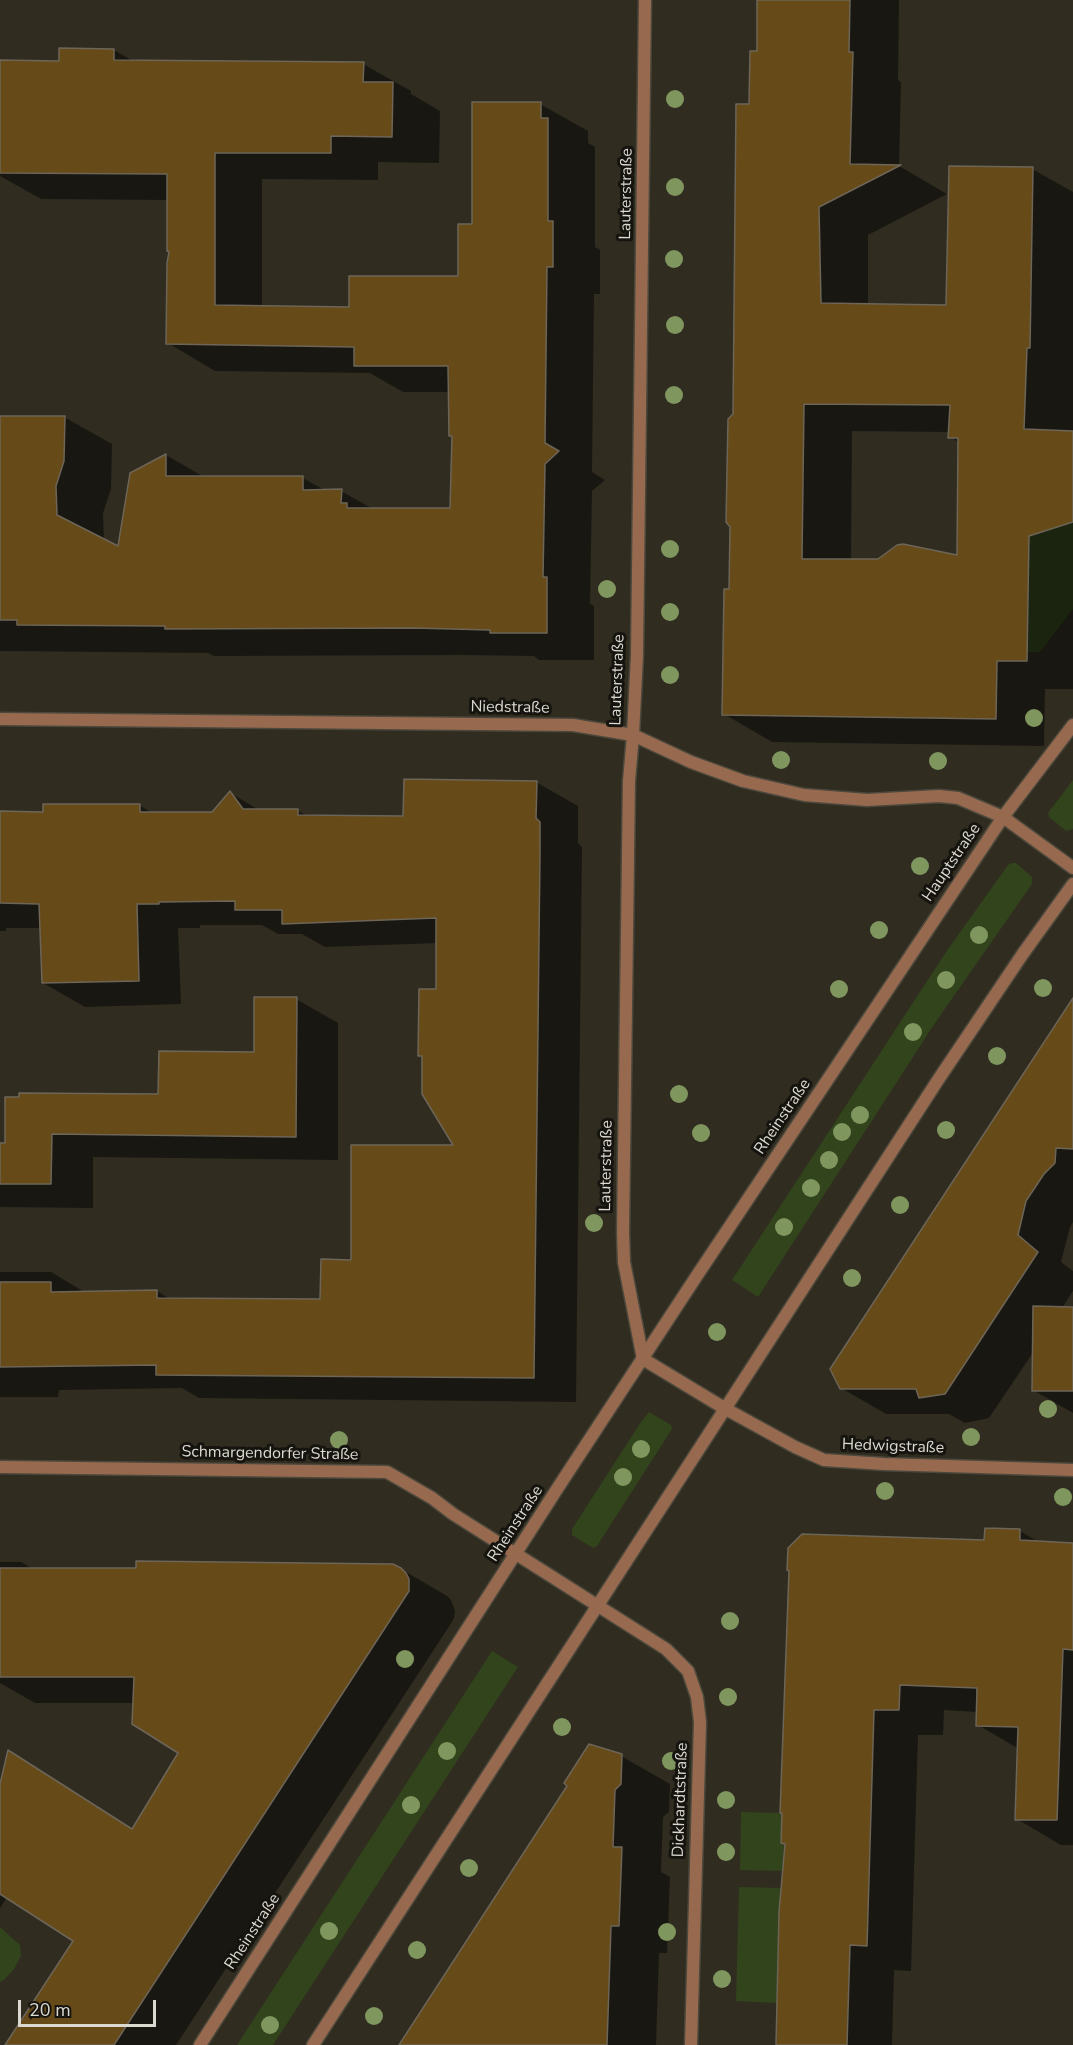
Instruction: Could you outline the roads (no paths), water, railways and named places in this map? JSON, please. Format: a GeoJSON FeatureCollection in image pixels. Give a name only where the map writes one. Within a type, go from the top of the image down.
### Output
{"type":"FeatureCollection","features":[{"type":"Feature","properties":{"kind":"street","name":"Lauterstraße"},"geometry":{"type":"LineString","coordinates":[[643,1359],[624,1262],[623,1233],[629,781],[637,655],[645,0]]}},
{"type":"Feature","properties":{"kind":"street","name":"Niedstraße"},"geometry":{"type":"LineString","coordinates":[[0,719],[573,725],[633,735],[691,762],[743,781],[804,795],[867,800],[939,796],[958,798],[1003,817],[1073,868]]}},
{"type":"Feature","properties":{"kind":"street","name":"Hauptstraße"},"geometry":{"type":"LineString","coordinates":[[865,1023],[1003,817],[1073,725]]}},
{"type":"Feature","properties":{"kind":"street"},"geometry":{"type":"LineString","coordinates":[[313,2045],[596,1604],[938,1080],[1015,964],[1073,884]]}},
{"type":"Feature","properties":{"kind":"street","name":"Rheinstraße"},"geometry":{"type":"LineString","coordinates":[[200,2045],[516,1554],[865,1023]]}},
{"type":"Feature","properties":{"kind":"street","name":"Hedwigstraße"},"geometry":{"type":"LineString","coordinates":[[643,1359],[724,1408],[795,1447],[824,1460],[1073,1470]]}},
{"type":"Feature","properties":{"kind":"street","name":"Schmargendorfer Straße"},"geometry":{"type":"LineString","coordinates":[[0,1467],[387,1472],[432,1498],[596,1604]]}},
{"type":"Feature","properties":{"kind":"street","name":"Dickhardtstraße"},"geometry":{"type":"LineString","coordinates":[[596,1604],[666,1649],[688,1671],[697,1697],[700,1732],[691,2045]]}}]}
